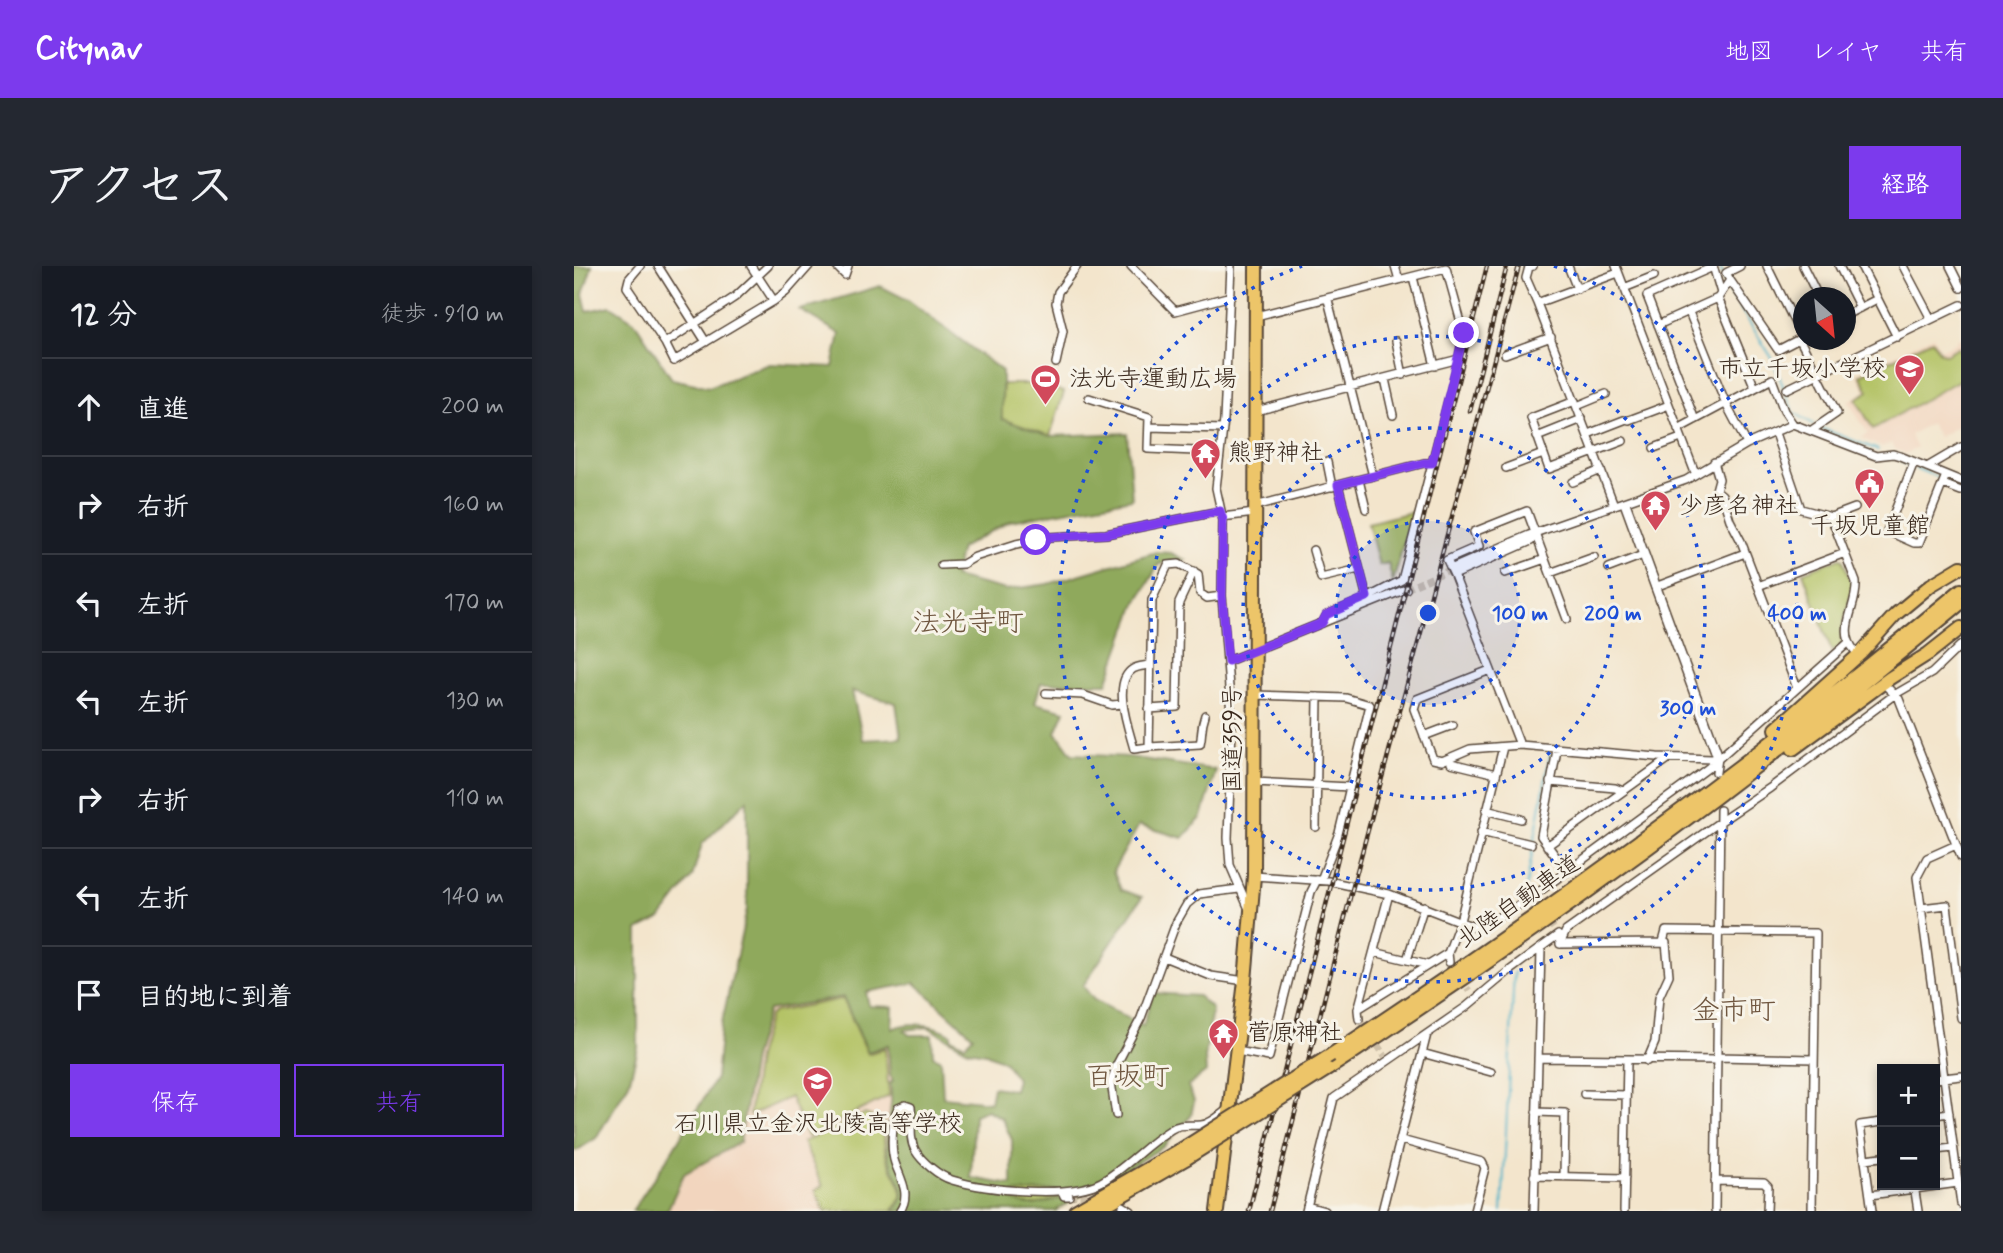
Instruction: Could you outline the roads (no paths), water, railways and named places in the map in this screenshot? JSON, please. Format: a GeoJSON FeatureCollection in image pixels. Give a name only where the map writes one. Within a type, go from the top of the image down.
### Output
{"type":"FeatureCollection","features":[{"type":"Feature","properties":{"kind":"highway","name":"国道359号"},"geometry":{"type":"LineString","coordinates":[[1217,1211],[1245,981],[1254,876],[1256,266]]}},
{"type":"Feature","properties":{"kind":"highway"},"geometry":{"type":"LineString","coordinates":[[1689,805],[1861,653],[1896,614],[1931,585],[1961,567]]}},
{"type":"Feature","properties":{"kind":"highway","name":"北陸自動車道"},"geometry":{"type":"LineString","coordinates":[[1095,1211],[1537,916],[1689,805],[1871,664],[1961,590]]}},
{"type":"Feature","properties":{"kind":"highway","name":"北陸自動車道"},"geometry":{"type":"LineString","coordinates":[[1075,1211],[1185,1153],[1328,1069],[1476,971],[1634,859],[1825,714],[1961,603]]}},
{"type":"Feature","properties":{"kind":"highway"},"geometry":{"type":"LineString","coordinates":[[1634,859],[1928,654],[1961,628]]}},
{"type":"Feature","properties":{"kind":"street"},"geometry":{"type":"LineString","coordinates":[[640,266],[629,279],[627,287],[674,361],[774,301],[786,292],[809,266]]}},
{"type":"Feature","properties":{"kind":"street"},"geometry":{"type":"LineString","coordinates":[[658,266],[706,342]]}},
{"type":"Feature","properties":{"kind":"street"},"geometry":{"type":"LineString","coordinates":[[751,266],[774,301]]}},
{"type":"Feature","properties":{"kind":"street"},"geometry":{"type":"LineString","coordinates":[[665,343],[735,297],[768,266]]}},
{"type":"Feature","properties":{"kind":"street"},"geometry":{"type":"LineString","coordinates":[[836,266],[845,275],[848,266]]}},
{"type":"Feature","properties":{"kind":"street"},"geometry":{"type":"LineString","coordinates":[[1056,363],[1063,331],[1056,303],[1058,292],[1077,266]]}},
{"type":"Feature","properties":{"kind":"street"},"geometry":{"type":"LineString","coordinates":[[1131,266],[1175,311],[1231,296]]}},
{"type":"Feature","properties":{"kind":"street"},"geometry":{"type":"LineString","coordinates":[[1231,266],[1223,429],[1216,488],[1221,514],[1222,596],[1233,754],[1228,838],[1230,865],[1252,916]]}},
{"type":"Feature","properties":{"kind":"street"},"geometry":{"type":"LineString","coordinates":[[1395,266],[1399,280]]}},
{"type":"Feature","properties":{"kind":"street"},"geometry":{"type":"LineString","coordinates":[[1533,266],[1529,267],[1526,278],[1614,505]]}},
{"type":"Feature","properties":{"kind":"street"},"geometry":{"type":"LineString","coordinates":[[1568,266],[1577,289]]}},
{"type":"Feature","properties":{"kind":"street"},"geometry":{"type":"LineString","coordinates":[[1740,266],[1726,273],[1724,289],[1777,350],[1793,342]]}},
{"type":"Feature","properties":{"kind":"street"},"geometry":{"type":"LineString","coordinates":[[1767,266],[1793,317]]}},
{"type":"Feature","properties":{"kind":"street"},"geometry":{"type":"LineString","coordinates":[[1803,266],[1814,287]]}},
{"type":"Feature","properties":{"kind":"street"},"geometry":{"type":"LineString","coordinates":[[1839,266],[1860,308]]}},
{"type":"Feature","properties":{"kind":"street"},"geometry":{"type":"LineString","coordinates":[[1861,266],[1897,337]]}},
{"type":"Feature","properties":{"kind":"street"},"geometry":{"type":"LineString","coordinates":[[1903,266],[1931,320]]}},
{"type":"Feature","properties":{"kind":"street"},"geometry":{"type":"LineString","coordinates":[[1950,266],[1961,288]]}},
{"type":"Feature","properties":{"kind":"street"},"geometry":{"type":"LineString","coordinates":[[1256,316],[1328,300],[1431,269],[1448,267],[1464,333],[1402,580],[1326,615],[1322,623]]}},
{"type":"Feature","properties":{"kind":"street"},"geometry":{"type":"LineString","coordinates":[[1695,420],[1647,296],[1713,267],[1724,289],[1755,388]]}},
{"type":"Feature","properties":{"kind":"street"},"geometry":{"type":"LineString","coordinates":[[1537,303],[1577,289],[1617,270],[1681,438],[1697,472]]}},
{"type":"Feature","properties":{"kind":"street"},"geometry":{"type":"LineString","coordinates":[[1413,276],[1435,366]]}},
{"type":"Feature","properties":{"kind":"street"},"geometry":{"type":"LineString","coordinates":[[1624,288],[1654,276]]}},
{"type":"Feature","properties":{"kind":"street"},"geometry":{"type":"LineString","coordinates":[[1658,325],[1689,312],[1724,289]]}},
{"type":"Feature","properties":{"kind":"street"},"geometry":{"type":"LineString","coordinates":[[1856,310],[1877,299]]}},
{"type":"Feature","properties":{"kind":"street"},"geometry":{"type":"LineString","coordinates":[[1328,300],[1373,476]]}},
{"type":"Feature","properties":{"kind":"street"},"geometry":{"type":"LineString","coordinates":[[1787,389],[1961,305]]}},
{"type":"Feature","properties":{"kind":"street"},"geometry":{"type":"LineString","coordinates":[[1689,312],[1726,404],[1747,444]]}},
{"type":"Feature","properties":{"kind":"street"},"geometry":{"type":"LineString","coordinates":[[1505,354],[1551,337]]}},
{"type":"Feature","properties":{"kind":"street"},"geometry":{"type":"LineString","coordinates":[[1396,341],[1403,375]]}},
{"type":"Feature","properties":{"kind":"street"},"geometry":{"type":"LineString","coordinates":[[1806,350],[1837,413],[1815,428]]}},
{"type":"Feature","properties":{"kind":"street"},"geometry":{"type":"LineString","coordinates":[[1256,411],[1459,359]]}},
{"type":"Feature","properties":{"kind":"street"},"geometry":{"type":"LineString","coordinates":[[1385,379],[1393,415]]}},
{"type":"Feature","properties":{"kind":"street"},"geometry":{"type":"LineString","coordinates":[[1678,429],[1772,379],[1784,411],[1793,424]]}},
{"type":"Feature","properties":{"kind":"street"},"geometry":{"type":"LineString","coordinates":[[1606,394],[1531,418],[1537,437],[1549,469],[1623,441]]}},
{"type":"Feature","properties":{"kind":"street"},"geometry":{"type":"LineString","coordinates":[[1089,398],[1149,417],[1148,449],[1220,452]]}},
{"type":"Feature","properties":{"kind":"street"},"geometry":{"type":"LineString","coordinates":[[1588,434],[1669,405]]}},
{"type":"Feature","properties":{"kind":"street"},"geometry":{"type":"LineString","coordinates":[[1537,437],[1582,419]]}},
{"type":"Feature","properties":{"kind":"street"},"geometry":{"type":"LineString","coordinates":[[1454,571],[1532,534],[1686,480],[1747,444],[1793,424],[1815,428],[1876,456],[1893,454],[1912,465],[1927,467],[1961,491]]}},
{"type":"Feature","properties":{"kind":"street"},"geometry":{"type":"LineString","coordinates":[[1149,426],[1223,429]]}},
{"type":"Feature","properties":{"kind":"street"},"geometry":{"type":"LineString","coordinates":[[1775,433],[1801,509],[1831,517],[1854,508]]}},
{"type":"Feature","properties":{"kind":"street"},"geometry":{"type":"LineString","coordinates":[[1654,448],[1681,438]]}},
{"type":"Feature","properties":{"kind":"street"},"geometry":{"type":"LineString","coordinates":[[1927,467],[1961,447]]}},
{"type":"Feature","properties":{"kind":"street"},"geometry":{"type":"LineString","coordinates":[[1506,468],[1544,454]]}},
{"type":"Feature","properties":{"kind":"street"},"geometry":{"type":"LineString","coordinates":[[1327,462],[1367,597]]}},
{"type":"Feature","properties":{"kind":"street"},"geometry":{"type":"LineString","coordinates":[[1714,462],[1719,479],[1716,490],[1727,506],[1730,520],[1797,688]]}},
{"type":"Feature","properties":{"kind":"street"},"geometry":{"type":"LineString","coordinates":[[941,565],[963,564],[975,557],[1016,544],[1050,537],[1106,534],[1255,510],[1335,486],[1432,463]]}},
{"type":"Feature","properties":{"kind":"street"},"geometry":{"type":"LineString","coordinates":[[1912,465],[1887,531],[1919,543],[1944,480]]}},
{"type":"Feature","properties":{"kind":"street"},"geometry":{"type":"LineString","coordinates":[[1573,482],[1601,470]]}},
{"type":"Feature","properties":{"kind":"street"},"geometry":{"type":"LineString","coordinates":[[1359,480],[1366,509]]}},
{"type":"Feature","properties":{"kind":"street"},"geometry":{"type":"LineString","coordinates":[[1944,480],[1961,481]]}},
{"type":"Feature","properties":{"kind":"street"},"geometry":{"type":"LineString","coordinates":[[1625,503],[1718,757],[1716,772]]}},
{"type":"Feature","properties":{"kind":"street"},"geometry":{"type":"LineString","coordinates":[[1520,746],[1454,571],[1447,560],[1479,546],[1474,532],[1527,511],[1532,534],[1545,559],[1567,619]]}},
{"type":"Feature","properties":{"kind":"street"},"geometry":{"type":"LineString","coordinates":[[1831,517],[1856,582],[1857,591],[1846,628],[1848,643],[1854,651]]}},
{"type":"Feature","properties":{"kind":"street"},"geometry":{"type":"LineString","coordinates":[[1313,550],[1321,578],[1359,569]]}},
{"type":"Feature","properties":{"kind":"street"},"geometry":{"type":"LineString","coordinates":[[1655,587],[1745,553]]}},
{"type":"Feature","properties":{"kind":"street"},"geometry":{"type":"LineString","coordinates":[[1758,586],[1845,553]]}},
{"type":"Feature","properties":{"kind":"street"},"geometry":{"type":"LineString","coordinates":[[1609,568],[1643,555]]}},
{"type":"Feature","properties":{"kind":"street"},"geometry":{"type":"LineString","coordinates":[[1550,573],[1594,556]]}},
{"type":"Feature","properties":{"kind":"street"},"geometry":{"type":"LineString","coordinates":[[1506,573],[1545,559]]}},
{"type":"Feature","properties":{"kind":"street"},"geometry":{"type":"LineString","coordinates":[[1149,747],[1152,600],[1168,565],[1179,564],[1198,574],[1200,593],[1207,598],[1222,596]]}},
{"type":"Feature","properties":{"kind":"street"},"geometry":{"type":"LineString","coordinates":[[1149,709],[1177,707],[1179,603],[1194,571]]}},
{"type":"Feature","properties":{"kind":"street"},"geometry":{"type":"LineString","coordinates":[[1228,661],[1406,589]]}},
{"type":"Feature","properties":{"kind":"street"},"geometry":{"type":"LineString","coordinates":[[1254,876],[1319,880],[1389,894],[1479,929],[1532,897],[1647,815],[1848,643]]}},
{"type":"Feature","properties":{"kind":"street"},"geometry":{"type":"LineString","coordinates":[[1560,944],[1566,931],[1770,788],[1894,695],[1932,673],[1961,645]]}},
{"type":"Feature","properties":{"kind":"street"},"geometry":{"type":"LineString","coordinates":[[1149,665],[1134,667],[1128,673],[1121,694],[1133,749],[1200,744],[1200,728],[1205,715]]}},
{"type":"Feature","properties":{"kind":"street"},"geometry":{"type":"LineString","coordinates":[[1490,670],[1417,699],[1414,709],[1433,759],[1442,761],[1470,749],[1520,746],[1672,757],[1718,757]]}},
{"type":"Feature","properties":{"kind":"street"},"geometry":{"type":"LineString","coordinates":[[1887,687],[1899,699],[1961,857]]}},
{"type":"Feature","properties":{"kind":"street"},"geometry":{"type":"LineString","coordinates":[[1046,693],[1083,695],[1112,705],[1122,704]]}},
{"type":"Feature","properties":{"kind":"street"},"geometry":{"type":"LineString","coordinates":[[1237,1051],[1269,1058],[1311,892],[1339,833],[1370,705],[1346,698],[1254,695]]}},
{"type":"Feature","properties":{"kind":"street"},"geometry":{"type":"LineString","coordinates":[[1316,827],[1318,697]]}},
{"type":"Feature","properties":{"kind":"street"},"geometry":{"type":"LineString","coordinates":[[1424,736],[1453,725]]}},
{"type":"Feature","properties":{"kind":"street"},"geometry":{"type":"LineString","coordinates":[[1449,962],[1448,953],[1460,921],[1503,747]]}},
{"type":"Feature","properties":{"kind":"street"},"geometry":{"type":"LineString","coordinates":[[1557,750],[1541,835],[1567,872]]}},
{"type":"Feature","properties":{"kind":"street"},"geometry":{"type":"LineString","coordinates":[[1547,846],[1672,757]]}},
{"type":"Feature","properties":{"kind":"street"},"geometry":{"type":"LineString","coordinates":[[1451,763],[1496,774]]}},
{"type":"Feature","properties":{"kind":"street"},"geometry":{"type":"LineString","coordinates":[[1254,782],[1350,787]]}},
{"type":"Feature","properties":{"kind":"street"},"geometry":{"type":"LineString","coordinates":[[1550,782],[1623,791]]}},
{"type":"Feature","properties":{"kind":"street"},"geometry":{"type":"LineString","coordinates":[[1486,810],[1521,819]]}},
{"type":"Feature","properties":{"kind":"street"},"geometry":{"type":"LineString","coordinates":[[1715,1211],[1720,810]]}},
{"type":"Feature","properties":{"kind":"street"},"geometry":{"type":"LineString","coordinates":[[1481,832],[1531,845]]}},
{"type":"Feature","properties":{"kind":"street"},"geometry":{"type":"LineString","coordinates":[[1956,845],[1927,858],[1917,877],[1961,1204]]}},
{"type":"Feature","properties":{"kind":"street"},"geometry":{"type":"LineString","coordinates":[[1116,1115],[1111,1082],[1117,1064],[1141,1018],[1176,923],[1187,904],[1199,894],[1239,889]]}},
{"type":"Feature","properties":{"kind":"street"},"geometry":{"type":"LineString","coordinates":[[1359,1019],[1358,1010],[1389,894]]}},
{"type":"Feature","properties":{"kind":"street"},"geometry":{"type":"LineString","coordinates":[[1532,897],[1538,905]]}},
{"type":"Feature","properties":{"kind":"street"},"geometry":{"type":"LineString","coordinates":[[1921,908],[1947,905],[1961,1018]]}},
{"type":"Feature","properties":{"kind":"street"},"geometry":{"type":"LineString","coordinates":[[1407,960],[1424,906]]}},
{"type":"Feature","properties":{"kind":"street"},"geometry":{"type":"LineString","coordinates":[[1663,942],[1666,931],[1816,933],[1812,1211]]}},
{"type":"Feature","properties":{"kind":"street"},"geometry":{"type":"LineString","coordinates":[[1325,1211],[1306,1209],[1334,1098],[1384,1066],[1386,1058],[1466,1007],[1471,995],[1541,950],[1558,935],[1560,944]]}},
{"type":"Feature","properties":{"kind":"street"},"geometry":{"type":"LineString","coordinates":[[1560,944],[1663,942]]}},
{"type":"Feature","properties":{"kind":"street"},"geometry":{"type":"LineString","coordinates":[[1647,1061],[1655,1042],[1659,997],[1669,975],[1666,943],[1663,942]]}},
{"type":"Feature","properties":{"kind":"street"},"geometry":{"type":"LineString","coordinates":[[1534,1211],[1541,950]]}},
{"type":"Feature","properties":{"kind":"street"},"geometry":{"type":"LineString","coordinates":[[1374,952],[1428,965]]}},
{"type":"Feature","properties":{"kind":"street"},"geometry":{"type":"LineString","coordinates":[[1358,1010],[1448,953]]}},
{"type":"Feature","properties":{"kind":"street"},"geometry":{"type":"LineString","coordinates":[[1164,957],[1212,976],[1245,981]]}},
{"type":"Feature","properties":{"kind":"street"},"geometry":{"type":"LineString","coordinates":[[1382,1211],[1427,1033]]}},
{"type":"Feature","properties":{"kind":"street"},"geometry":{"type":"LineString","coordinates":[[1422,1053],[1491,1072]]}},
{"type":"Feature","properties":{"kind":"street"},"geometry":{"type":"LineString","coordinates":[[1538,1058],[1627,1061],[1813,1059]]}},
{"type":"Feature","properties":{"kind":"street"},"geometry":{"type":"LineString","coordinates":[[1624,1211],[1627,1061]]}},
{"type":"Feature","properties":{"kind":"street"},"geometry":{"type":"LineString","coordinates":[[1940,1078],[1961,1076]]}},
{"type":"Feature","properties":{"kind":"street"},"geometry":{"type":"LineString","coordinates":[[1584,1094],[1626,1094]]}},
{"type":"Feature","properties":{"kind":"street"},"geometry":{"type":"LineString","coordinates":[[900,1211],[905,1190],[894,1161],[894,1128],[898,1108],[905,1105],[911,1107],[911,1136],[916,1150],[931,1167],[951,1179],[1014,1191],[1065,1193],[1099,1183],[1127,1165],[1169,1130],[1181,1125],[1203,1125],[1229,1108]]}},
{"type":"Feature","properties":{"kind":"street"},"geometry":{"type":"LineString","coordinates":[[1536,1112],[1565,1113],[1564,1177]]}},
{"type":"Feature","properties":{"kind":"street"},"geometry":{"type":"LineString","coordinates":[[1940,1114],[1949,1113]]}},
{"type":"Feature","properties":{"kind":"street"},"geometry":{"type":"LineString","coordinates":[[1872,1211],[1860,1125],[1877,1123]]}},
{"type":"Feature","properties":{"kind":"street"},"geometry":{"type":"LineString","coordinates":[[1401,1140],[1482,1162],[1485,1168],[1474,1211]]}},
{"type":"Feature","properties":{"kind":"street"},"geometry":{"type":"LineString","coordinates":[[1940,1149],[1954,1148]]}},
{"type":"Feature","properties":{"kind":"street"},"geometry":{"type":"LineString","coordinates":[[1865,1159],[1877,1158]]}},
{"type":"Feature","properties":{"kind":"street"},"geometry":{"type":"LineString","coordinates":[[1534,1176],[1625,1178]]}},
{"type":"Feature","properties":{"kind":"street"},"geometry":{"type":"LineString","coordinates":[[1715,1181],[1764,1182],[1768,1186],[1767,1211]]}},
{"type":"Feature","properties":{"kind":"street"},"geometry":{"type":"LineString","coordinates":[[1940,1185],[1958,1183]]}},
{"type":"Feature","properties":{"kind":"street"},"geometry":{"type":"LineString","coordinates":[[1870,1195],[1898,1190]]}},
{"type":"Feature","properties":{"kind":"street"},"geometry":{"type":"LineString","coordinates":[[1915,1190],[1918,1211]]}},
{"type":"Feature","properties":{"kind":"street"},"geometry":{"type":"LineString","coordinates":[[1124,1206],[1131,1211]]}},
{"type":"Feature","properties":{"kind":"waterway"},"geometry":{"type":"LineString","coordinates":[[1720,266],[1725,282]]}},
{"type":"Feature","properties":{"kind":"waterway"},"geometry":{"type":"LineString","coordinates":[[1727,287],[1772,358],[1793,412],[1813,424]]}},
{"type":"Feature","properties":{"kind":"waterway"},"geometry":{"type":"LineString","coordinates":[[1821,428],[1878,450]]}},
{"type":"Feature","properties":{"kind":"waterway"},"geometry":{"type":"LineString","coordinates":[[1901,462],[1910,465]]}},
{"type":"Feature","properties":{"kind":"waterway"},"geometry":{"type":"LineString","coordinates":[[1915,468],[1942,479]]}},
{"type":"Feature","properties":{"kind":"waterway"},"geometry":{"type":"LineString","coordinates":[[1947,481],[1961,486]]}},
{"type":"Feature","properties":{"kind":"waterway"},"geometry":{"type":"LineString","coordinates":[[1525,893],[1550,754]]}},
{"type":"Feature","properties":{"kind":"waterway"},"geometry":{"type":"LineString","coordinates":[[1502,1211],[1514,972]]}},
{"type":"Feature","properties":{"kind":"tunnel"},"geometry":{"type":"LineString","coordinates":[[1406,589],[1454,568]]}},
{"type":"Feature","properties":{"kind":"tunnel"},"geometry":{"type":"LineString","coordinates":[[1538,905],[1558,935]]}},
{"type":"Feature","properties":{"kind":"tunnel"},"geometry":{"type":"LineString","coordinates":[[1449,962],[1469,991]]}},
{"type":"Feature","properties":{"kind":"tunnel"},"geometry":{"type":"LineString","coordinates":[[1359,1019],[1385,1056]]}},
{"type":"Feature","properties":{"kind":"tunnel"},"geometry":{"type":"LineString","coordinates":[[1069,1196],[1086,1195],[1096,1198]]}},
{"type":"Feature","properties":{"kind":"railway"},"geometry":{"type":"LineString","coordinates":[[1249,1211],[1487,266]]}},
{"type":"Feature","properties":{"kind":"railway"},"geometry":{"type":"LineString","coordinates":[[1470,411],[1507,266]]}},
{"type":"Feature","properties":{"kind":"railway"},"geometry":{"type":"LineString","coordinates":[[1270,1211],[1353,886],[1519,266]]}},
{"type":"Feature","properties":{"kind":"place","name":"市立千坂小学校"},"geometry":{"type":"Point","coordinates":[1909,396]}},
{"type":"Feature","properties":{"kind":"place","name":"法光寺運動広場"},"geometry":{"type":"Point","coordinates":[1046,406]}},
{"type":"Feature","properties":{"kind":"place","name":"熊野神社"},"geometry":{"type":"Point","coordinates":[1205,480]}},
{"type":"Feature","properties":{"kind":"place","name":"千坂児童館"},"geometry":{"type":"Point","coordinates":[1870,511]}},
{"type":"Feature","properties":{"kind":"place","name":"少彦名神社"},"geometry":{"type":"Point","coordinates":[1656,533]}},
{"type":"Feature","properties":{"kind":"place","name":"菅原神社"},"geometry":{"type":"Point","coordinates":[1224,1060]}},
{"type":"Feature","properties":{"kind":"place","name":"石川県立金沢北陵高等学校"},"geometry":{"type":"Point","coordinates":[818,1109]}},
{"type":"Feature","properties":{"kind":"district","name":"法光寺町"},"geometry":{"type":"Point","coordinates":[968,623]}},
{"type":"Feature","properties":{"kind":"district","name":"金市町"},"geometry":{"type":"Point","coordinates":[1734,1011]}},
{"type":"Feature","properties":{"kind":"district","name":"百坂町"},"geometry":{"type":"Point","coordinates":[1128,1077]}}]}
